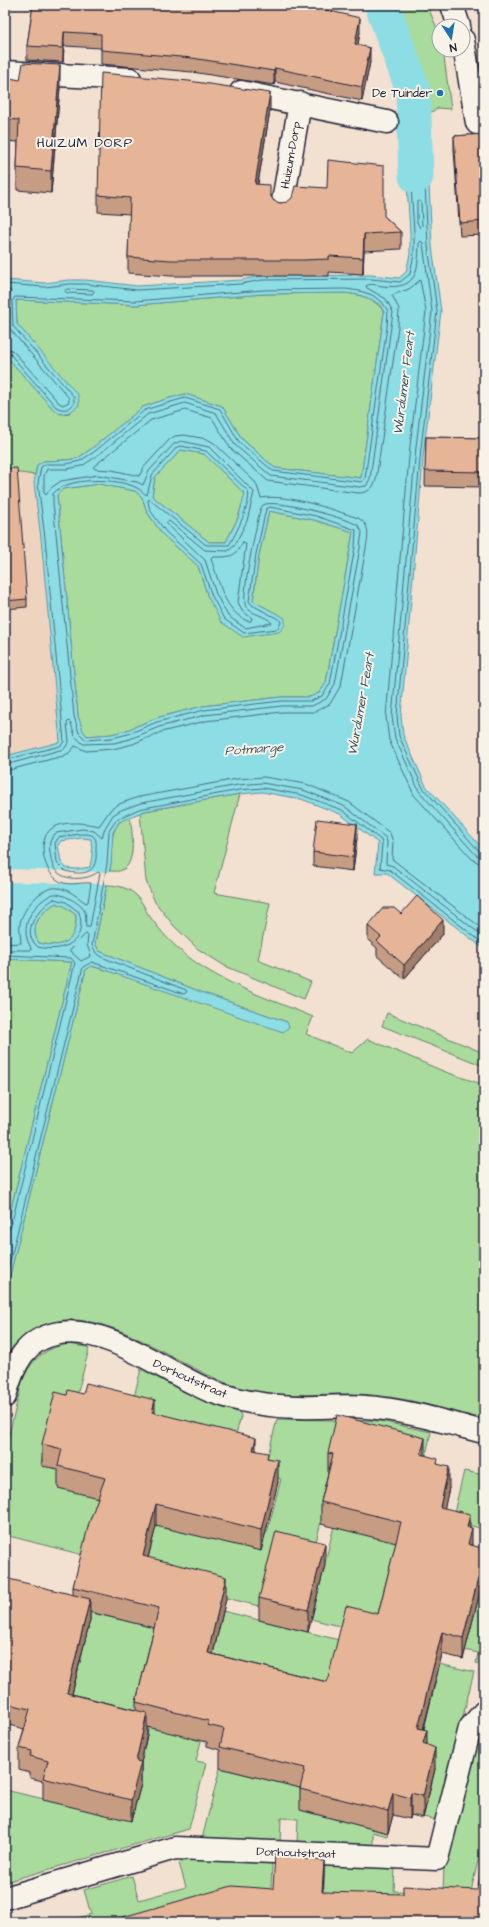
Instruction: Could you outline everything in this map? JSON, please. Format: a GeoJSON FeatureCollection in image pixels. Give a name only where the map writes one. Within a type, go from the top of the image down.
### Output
{"type":"FeatureCollection","features":[{"type":"Feature","properties":{"kind":"street"},"geometry":{"type":"LineString","coordinates":[[452,5],[456,18]]}},
{"type":"Feature","properties":{"kind":"street"},"geometry":{"type":"LineString","coordinates":[[467,58],[480,123]]}},
{"type":"Feature","properties":{"kind":"street"},"geometry":{"type":"LineString","coordinates":[[5,72],[151,81]]}},
{"type":"Feature","properties":{"kind":"street"},"geometry":{"type":"LineString","coordinates":[[223,89],[300,103],[387,122]]}},
{"type":"Feature","properties":{"kind":"street","name":"Huizum-Dorp"},"geometry":{"type":"LineString","coordinates":[[282,207],[300,103]]}},
{"type":"Feature","properties":{"kind":"street","name":"Dorhoutstraat"},"geometry":{"type":"LineString","coordinates":[[5,1396],[13,1371],[21,1355],[32,1345],[45,1337],[60,1333],[77,1332],[98,1337],[122,1346],[213,1392],[243,1401],[274,1406],[365,1407],[398,1412],[484,1432]]}},
{"type":"Feature","properties":{"kind":"street","name":"Dorhoutstraat"},"geometry":{"type":"LineString","coordinates":[[5,1898],[175,1848],[437,1859],[477,1720]]}},
{"type":"Feature","properties":{"kind":"shaded area"},"geometry":{"type":"Polygon","coordinates":[[[5,471],[35,475],[34,483],[41,538],[60,742],[5,756],[5,471]]]}},
{"type":"Feature","properties":{"kind":"green space"},"geometry":{"type":"Polygon","coordinates":[[[399,5],[427,5],[433,18],[431,18],[431,58],[444,58],[451,109],[438,108],[428,114],[429,93],[399,5]]]}},
{"type":"Feature","properties":{"kind":"green space"},"geometry":{"type":"Polygon","coordinates":[[[345,293],[372,300],[384,312],[361,478],[275,468],[242,439],[222,406],[185,394],[143,407],[78,458],[44,461],[37,465],[35,475],[5,471],[5,355],[54,410],[61,414],[70,413],[31,341],[17,324],[16,300],[136,305],[263,294],[345,293]]]}},
{"type":"Feature","properties":{"kind":"green space"},"geometry":{"type":"Polygon","coordinates":[[[181,450],[204,454],[245,494],[238,518],[226,542],[209,542],[152,496],[155,477],[181,450]]]}},
{"type":"Feature","properties":{"kind":"green space"},"geometry":{"type":"Polygon","coordinates":[[[99,484],[135,491],[142,497],[147,512],[163,535],[198,566],[208,597],[280,616],[253,601],[259,555],[269,511],[314,520],[353,532],[326,683],[319,693],[310,697],[281,697],[203,706],[156,718],[127,730],[112,734],[87,736],[83,731],[78,716],[57,495],[63,489],[99,484]]]}},
{"type":"Feature","properties":{"kind":"green space"},"geometry":{"type":"Polygon","coordinates":[[[240,794],[214,893],[270,903],[258,960],[311,982],[304,999],[225,966],[198,949],[174,926],[155,902],[146,881],[140,812],[240,794]]]}},
{"type":"Feature","properties":{"kind":"green space"},"geometry":{"type":"Polygon","coordinates":[[[130,816],[132,829],[132,854],[130,861],[122,870],[110,871],[111,847],[114,832],[117,825],[122,820],[130,816]]]}},
{"type":"Feature","properties":{"kind":"green space"},"geometry":{"type":"Polygon","coordinates":[[[107,885],[123,888],[134,893],[163,934],[176,947],[195,962],[244,989],[313,1017],[306,1034],[352,1053],[368,1039],[443,1071],[484,1085],[484,1419],[400,1399],[372,1395],[292,1395],[245,1389],[224,1382],[121,1331],[100,1324],[78,1320],[56,1321],[36,1328],[19,1341],[5,1358],[5,1295],[86,969],[91,966],[287,1022],[201,992],[99,951],[95,943],[107,885]]]}},
{"type":"Feature","properties":{"kind":"green space"},"geometry":{"type":"Polygon","coordinates":[[[56,903],[64,906],[76,915],[76,924],[72,937],[62,944],[48,945],[39,943],[35,931],[38,920],[45,911],[56,903]]]}},
{"type":"Feature","properties":{"kind":"green space"},"geometry":{"type":"Polygon","coordinates":[[[5,959],[72,962],[5,1233],[5,959]]]}},
{"type":"Feature","properties":{"kind":"green space"},"geometry":{"type":"Polygon","coordinates":[[[387,1013],[484,1053],[484,1066],[382,1026],[387,1013]]]}},
{"type":"Feature","properties":{"kind":"green space"},"geometry":{"type":"Polygon","coordinates":[[[68,1344],[87,1347],[89,1349],[73,1411],[54,1409],[41,1464],[62,1469],[144,1508],[87,1556],[5,1535],[5,1451],[22,1382],[29,1367],[39,1356],[52,1349],[68,1344]]]}},
{"type":"Feature","properties":{"kind":"green space"},"geometry":{"type":"Polygon","coordinates":[[[141,1369],[184,1392],[240,1413],[241,1416],[234,1442],[247,1456],[100,1389],[134,1397],[141,1369]]]}},
{"type":"Feature","properties":{"kind":"green space"},"geometry":{"type":"Polygon","coordinates":[[[277,1419],[380,1421],[431,1432],[425,1459],[333,1475],[311,1561],[263,1607],[142,1577],[155,1524],[246,1528],[267,1533],[281,1479],[268,1475],[264,1472],[277,1419]]]}},
{"type":"Feature","properties":{"kind":"green space"},"geometry":{"type":"Polygon","coordinates":[[[464,1471],[484,1475],[484,1529],[452,1521],[464,1471]]]}},
{"type":"Feature","properties":{"kind":"green space"},"geometry":{"type":"Polygon","coordinates":[[[335,1522],[401,1544],[383,1637],[311,1619],[335,1522]]]}},
{"type":"Feature","properties":{"kind":"green space"},"geometry":{"type":"Polygon","coordinates":[[[482,1582],[484,1583],[484,1665],[476,1663],[478,1653],[465,1650],[482,1582]]]}},
{"type":"Feature","properties":{"kind":"green space"},"geometry":{"type":"Polygon","coordinates":[[[223,1611],[343,1641],[326,1708],[199,1717],[193,1739],[201,1741],[196,1761],[206,1763],[189,1829],[5,1882],[5,1790],[131,1819],[136,1782],[160,1681],[223,1611]]]}},
{"type":"Feature","properties":{"kind":"green space"},"geometry":{"type":"Polygon","coordinates":[[[88,1612],[159,1629],[133,1736],[67,1714],[81,1658],[88,1612]]]}},
{"type":"Feature","properties":{"kind":"green space"},"geometry":{"type":"Polygon","coordinates":[[[439,1664],[474,1672],[437,1820],[423,1817],[435,1769],[346,1683],[439,1664]]]}},
{"type":"Feature","properties":{"kind":"green space"},"geometry":{"type":"Polygon","coordinates":[[[478,1729],[484,1731],[484,1834],[469,1900],[112,1922],[64,1922],[91,1914],[84,1890],[132,1876],[139,1900],[186,1887],[179,1863],[190,1859],[272,1861],[271,1889],[324,1888],[325,1863],[395,1866],[394,1891],[443,1892],[444,1868],[478,1729]]]}},
{"type":"Feature","properties":{"kind":"green space"},"geometry":{"type":"Polygon","coordinates":[[[220,1768],[305,1789],[300,1810],[388,1833],[387,1836],[373,1832],[373,1847],[297,1844],[298,1819],[281,1818],[280,1843],[202,1839],[220,1768]]]}},
{"type":"Feature","properties":{"kind":"water"},"geometry":{"type":"Polygon","coordinates":[[[364,5],[399,5],[429,93],[428,114],[424,116],[424,118],[401,115],[386,59],[364,5]]]}},
{"type":"Feature","properties":{"kind":"water","name":"Potmarge"},"geometry":{"type":"Polygon","coordinates":[[[405,129],[423,129],[422,136],[427,138],[427,156],[425,157],[429,184],[432,246],[441,311],[424,448],[401,716],[403,735],[426,786],[484,850],[484,949],[387,873],[375,873],[378,843],[340,814],[301,799],[262,792],[240,794],[144,811],[119,822],[113,832],[111,864],[95,943],[99,951],[201,992],[287,1022],[289,1027],[283,1032],[99,968],[91,966],[86,969],[5,1295],[5,1233],[72,962],[5,959],[5,756],[60,742],[41,538],[34,483],[37,465],[44,461],[78,458],[143,407],[185,394],[222,406],[242,439],[275,468],[361,478],[384,312],[380,305],[371,299],[345,293],[263,294],[136,305],[16,300],[17,324],[78,395],[79,405],[70,412],[61,413],[54,410],[5,355],[5,280],[45,283],[69,280],[86,280],[137,286],[241,280],[262,276],[371,275],[399,278],[406,272],[410,254],[407,186],[399,167],[400,133],[405,129]],[[181,450],[155,477],[152,496],[209,542],[226,542],[238,518],[245,494],[204,454],[181,450]],[[99,484],[63,489],[57,495],[78,716],[83,731],[87,736],[112,734],[127,730],[156,718],[203,706],[281,697],[310,697],[319,693],[326,683],[353,532],[314,520],[269,511],[259,555],[253,601],[285,618],[285,625],[279,632],[243,637],[221,622],[208,597],[198,566],[163,535],[147,512],[142,497],[135,491],[99,484]],[[82,838],[61,841],[58,845],[61,862],[66,868],[77,869],[90,867],[92,855],[91,839],[82,838]],[[56,903],[41,915],[38,920],[35,931],[36,937],[39,943],[48,945],[62,944],[71,937],[74,931],[76,915],[64,906],[56,903]]]}},
{"type":"Feature","properties":{"kind":"pier"},"geometry":{"type":"Polygon","coordinates":[[[5,869],[112,872],[109,884],[5,882],[5,869]]]}},
{"type":"Feature","properties":{"kind":"building"},"geometry":{"type":"Polygon","coordinates":[[[33,5],[305,5],[360,18],[355,44],[370,48],[362,87],[275,68],[274,71],[192,58],[101,50],[101,34],[64,32],[63,48],[27,46],[33,5]]]}},
{"type":"Feature","properties":{"kind":"building"},"geometry":{"type":"Polygon","coordinates":[[[23,63],[60,65],[51,171],[17,168],[19,120],[6,119],[10,78],[20,80],[23,63]]]}},
{"type":"Feature","properties":{"kind":"building"},"geometry":{"type":"Polygon","coordinates":[[[101,73],[189,81],[270,93],[255,184],[270,185],[270,195],[274,201],[280,203],[287,202],[292,198],[295,186],[327,188],[328,160],[384,166],[384,216],[401,232],[364,234],[363,258],[329,256],[329,259],[303,260],[171,260],[128,257],[130,198],[98,195],[101,73]]]}},
{"type":"Feature","properties":{"kind":"building"},"geometry":{"type":"Polygon","coordinates":[[[484,134],[484,221],[460,223],[454,136],[484,134]]]}},
{"type":"Feature","properties":{"kind":"building"},"geometry":{"type":"Polygon","coordinates":[[[426,437],[484,438],[484,472],[425,471],[426,437]]]}},
{"type":"Feature","properties":{"kind":"building"},"geometry":{"type":"Polygon","coordinates":[[[17,468],[27,599],[5,601],[5,469],[17,468]]]}},
{"type":"Feature","properties":{"kind":"building"},"geometry":{"type":"Polygon","coordinates":[[[317,819],[357,824],[353,857],[313,852],[317,819]]]}},
{"type":"Feature","properties":{"kind":"building"},"geometry":{"type":"Polygon","coordinates":[[[417,896],[443,920],[404,965],[377,941],[381,937],[368,926],[383,908],[394,908],[401,914],[417,896]]]}},
{"type":"Feature","properties":{"kind":"building"},"geometry":{"type":"Polygon","coordinates":[[[86,1383],[155,1400],[152,1412],[256,1438],[253,1450],[268,1453],[267,1458],[278,1460],[261,1530],[156,1504],[143,1556],[226,1577],[208,1653],[327,1682],[346,1606],[378,1614],[401,1522],[321,1502],[333,1454],[328,1453],[337,1415],[425,1438],[421,1454],[438,1459],[437,1464],[449,1467],[440,1507],[470,1514],[467,1527],[472,1528],[468,1544],[484,1549],[484,1555],[463,1638],[442,1632],[418,1728],[427,1730],[423,1743],[435,1748],[423,1796],[411,1793],[410,1798],[393,1793],[388,1811],[300,1789],[305,1768],[220,1747],[224,1729],[207,1725],[209,1721],[136,1702],[159,1608],[73,1587],[89,1523],[105,1478],[58,1466],[62,1449],[42,1444],[55,1392],[67,1395],[68,1390],[83,1394],[86,1383]]]}},
{"type":"Feature","properties":{"kind":"building"},"geometry":{"type":"Polygon","coordinates":[[[276,1531],[325,1543],[308,1610],[259,1598],[276,1531]]]}},
{"type":"Feature","properties":{"kind":"building"},"geometry":{"type":"Polygon","coordinates":[[[5,1578],[90,1599],[67,1693],[147,1713],[136,1761],[141,1762],[131,1800],[43,1778],[48,1761],[30,1756],[32,1751],[19,1748],[30,1709],[5,1703],[5,1578]]]}},
{"type":"Feature","properties":{"kind":"building"},"geometry":{"type":"Polygon","coordinates":[[[275,1853],[304,1855],[304,1859],[324,1861],[322,1892],[403,1894],[403,1886],[477,1890],[484,1858],[484,1922],[105,1922],[232,1886],[273,1889],[275,1853]]]}},
{"type":"Feature","properties":{"kind":"building"},"geometry":{"type":"Polygon","coordinates":[[[105,1919],[105,1922],[96,1922],[105,1919]]]}},
{"type":"Feature","properties":{"kind":"waterway","name":"Wurdumer Feart"},"geometry":{"type":"LineString","coordinates":[[382,5],[413,90],[416,176]]}},
{"type":"Feature","properties":{"kind":"place","name":"De Tuinder"},"geometry":{"type":"Point","coordinates":[440,93]}},
{"type":"Feature","properties":{"kind":"district","name":"HUIZUM DORP"},"geometry":{"type":"Point","coordinates":[85,143]}}]}
